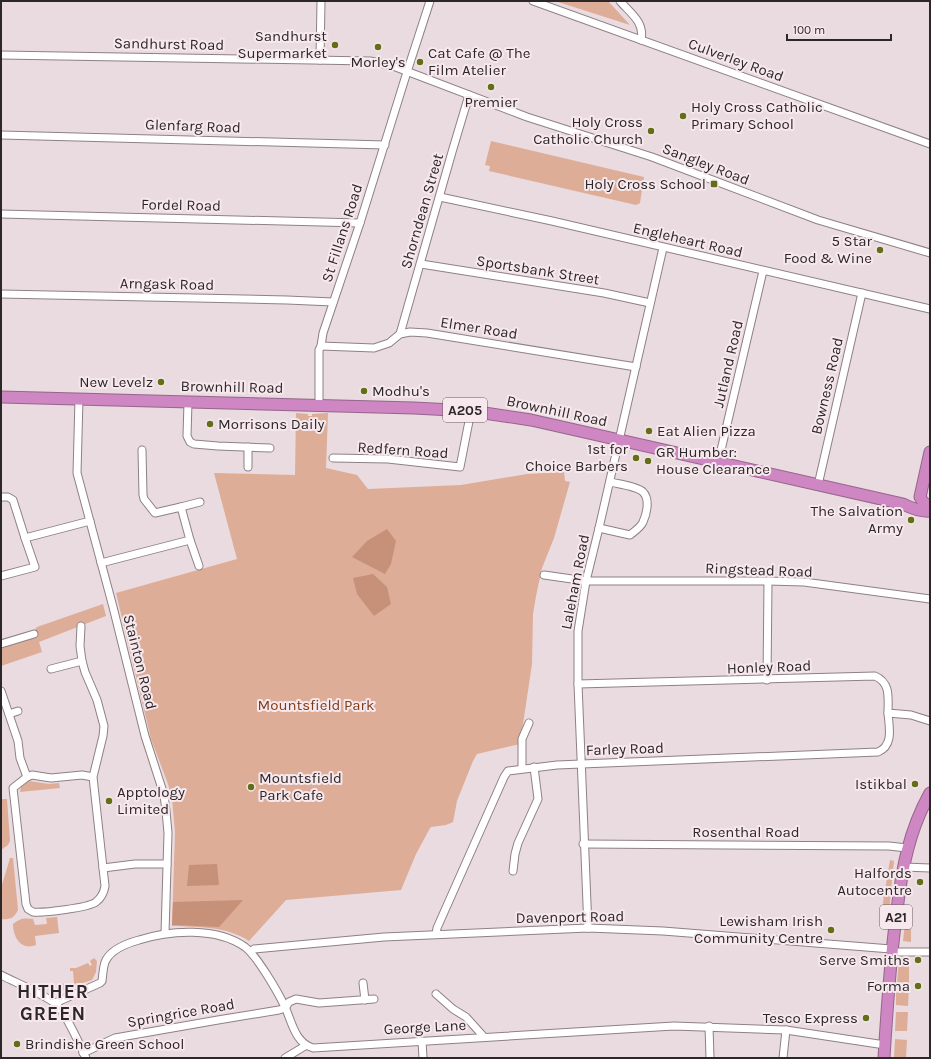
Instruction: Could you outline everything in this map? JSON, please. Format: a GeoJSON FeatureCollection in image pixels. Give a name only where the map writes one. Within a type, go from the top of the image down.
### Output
{"type":"FeatureCollection","features":[{"type":"Feature","properties":{"kind":"highway","name":"Brownhill Road"},"geometry":{"type":"LineString","coordinates":[[1,397],[319,405],[471,411],[531,420],[903,504],[910,508],[930,511]]}},
{"type":"Feature","properties":{"kind":"highway"},"geometry":{"type":"LineString","coordinates":[[930,452],[920,497],[923,502],[930,507]]}},
{"type":"Feature","properties":{"kind":"highway"},"geometry":{"type":"LineString","coordinates":[[903,504],[920,497]]}},
{"type":"Feature","properties":{"kind":"highway","name":"A21"},"geometry":{"type":"LineString","coordinates":[[884,1058],[891,951],[902,867],[917,821],[930,793]]}},
{"type":"Feature","properties":{"kind":"street"},"geometry":{"type":"LineString","coordinates":[[320,60],[321,1]]}},
{"type":"Feature","properties":{"kind":"street","name":"St Fillans Road"},"geometry":{"type":"LineString","coordinates":[[319,405],[319,350],[323,333],[360,223],[430,1]]}},
{"type":"Feature","properties":{"kind":"street","name":"Culverley Road"},"geometry":{"type":"LineString","coordinates":[[533,1],[930,144]]}},
{"type":"Feature","properties":{"kind":"street"},"geometry":{"type":"LineString","coordinates":[[620,1],[640,24],[642,29],[641,40]]}},
{"type":"Feature","properties":{"kind":"street","name":"Sandhurst Road"},"geometry":{"type":"LineString","coordinates":[[1,54],[374,62],[407,72]]}},
{"type":"Feature","properties":{"kind":"street","name":"Sangley Road"},"geometry":{"type":"LineString","coordinates":[[407,72],[560,129],[598,139],[652,157],[818,220],[930,253]]}},
{"type":"Feature","properties":{"kind":"street","name":"Shorndean Street"},"geometry":{"type":"LineString","coordinates":[[400,334],[470,95]]}},
{"type":"Feature","properties":{"kind":"street","name":"Glenfarg Road"},"geometry":{"type":"LineString","coordinates":[[1,135],[385,145]]}},
{"type":"Feature","properties":{"kind":"street","name":"Engleheart Road"},"geometry":{"type":"LineString","coordinates":[[440,197],[552,221],[930,309]]}},
{"type":"Feature","properties":{"kind":"street","name":"Fordel Road"},"geometry":{"type":"LineString","coordinates":[[1,214],[360,223]]}},
{"type":"Feature","properties":{"kind":"street","name":"Laleham Road"},"geometry":{"type":"LineString","coordinates":[[588,928],[578,684],[578,631],[586,581],[663,248]]}},
{"type":"Feature","properties":{"kind":"street","name":"Sportsbank Street"},"geometry":{"type":"LineString","coordinates":[[421,264],[604,293],[650,303]]}},
{"type":"Feature","properties":{"kind":"street","name":"Jutland Road"},"geometry":{"type":"LineString","coordinates":[[718,462],[763,271]]}},
{"type":"Feature","properties":{"kind":"street","name":"Bowness Road"},"geometry":{"type":"LineString","coordinates":[[818,485],[862,293]]}},
{"type":"Feature","properties":{"kind":"street","name":"Arngask Road"},"geometry":{"type":"LineString","coordinates":[[1,294],[333,302]]}},
{"type":"Feature","properties":{"kind":"street","name":"Elmer Road"},"geometry":{"type":"LineString","coordinates":[[321,346],[374,348],[389,343],[400,334],[410,332],[427,333],[636,367]]}},
{"type":"Feature","properties":{"kind":"street","name":"Stainton Road"},"geometry":{"type":"LineString","coordinates":[[79,399],[77,473],[113,607],[145,736],[164,795],[168,828],[165,933]]}},
{"type":"Feature","properties":{"kind":"street"},"geometry":{"type":"LineString","coordinates":[[188,402],[187,436],[190,442],[202,445],[270,448]]}},
{"type":"Feature","properties":{"kind":"street","name":"Redfern Road"},"geometry":{"type":"LineString","coordinates":[[333,458],[388,459],[460,467],[471,411]]}},
{"type":"Feature","properties":{"kind":"street"},"geometry":{"type":"LineString","coordinates":[[248,447],[248,467]]}},
{"type":"Feature","properties":{"kind":"street"},"geometry":{"type":"LineString","coordinates":[[142,450],[143,495],[144,499],[155,513],[200,502]]}},
{"type":"Feature","properties":{"kind":"street"},"geometry":{"type":"LineString","coordinates":[[599,528],[630,535],[643,522],[646,511],[648,500],[643,492],[637,488],[610,482]]}},
{"type":"Feature","properties":{"kind":"street"},"geometry":{"type":"LineString","coordinates":[[1,497],[8,497],[13,500],[34,567],[1,576]]}},
{"type":"Feature","properties":{"kind":"street"},"geometry":{"type":"LineString","coordinates":[[181,507],[199,566]]}},
{"type":"Feature","properties":{"kind":"street"},"geometry":{"type":"LineString","coordinates":[[25,538],[90,521]]}},
{"type":"Feature","properties":{"kind":"street"},"geometry":{"type":"LineString","coordinates":[[101,563],[190,540]]}},
{"type":"Feature","properties":{"kind":"street","name":"Ringstead Road"},"geometry":{"type":"LineString","coordinates":[[544,575],[586,581],[804,582],[930,599]]}},
{"type":"Feature","properties":{"kind":"street"},"geometry":{"type":"LineString","coordinates":[[767,680],[768,581]]}},
{"type":"Feature","properties":{"kind":"street"},"geometry":{"type":"LineString","coordinates":[[81,626],[80,646],[82,661],[102,718],[104,736],[93,776],[104,890],[100,899],[95,903],[85,906],[33,912],[27,907],[13,788],[27,777],[32,776],[52,778],[82,775],[93,776]]}},
{"type":"Feature","properties":{"kind":"street"},"geometry":{"type":"LineString","coordinates":[[1,644],[34,634]]}},
{"type":"Feature","properties":{"kind":"street"},"geometry":{"type":"LineString","coordinates":[[51,669],[82,661]]}},
{"type":"Feature","properties":{"kind":"street","name":"Honley Road"},"geometry":{"type":"LineString","coordinates":[[578,684],[875,676],[882,679],[886,686],[888,692],[888,713]]}},
{"type":"Feature","properties":{"kind":"street"},"geometry":{"type":"LineString","coordinates":[[1,691],[18,740],[20,758],[27,777]]}},
{"type":"Feature","properties":{"kind":"street"},"geometry":{"type":"LineString","coordinates":[[9,714],[18,711]]}},
{"type":"Feature","properties":{"kind":"street"},"geometry":{"type":"LineString","coordinates":[[888,713],[911,715],[930,721]]}},
{"type":"Feature","properties":{"kind":"street","name":"Farley Road"},"geometry":{"type":"LineString","coordinates":[[436,934],[439,922],[508,771],[522,768],[581,764],[878,752],[888,745],[888,713]]}},
{"type":"Feature","properties":{"kind":"street"},"geometry":{"type":"LineString","coordinates":[[522,768],[522,739],[529,723]]}},
{"type":"Feature","properties":{"kind":"street"},"geometry":{"type":"LineString","coordinates":[[513,871],[518,843],[538,799],[534,767]]}},
{"type":"Feature","properties":{"kind":"street","name":"Rosenthal Road"},"geometry":{"type":"LineString","coordinates":[[584,844],[889,846],[907,848]]}},
{"type":"Feature","properties":{"kind":"street"},"geometry":{"type":"LineString","coordinates":[[103,868],[135,864],[167,864]]}},
{"type":"Feature","properties":{"kind":"street"},"geometry":{"type":"LineString","coordinates":[[902,867],[930,868]]}},
{"type":"Feature","properties":{"kind":"street","name":"Davenport Road"},"geometry":{"type":"LineString","coordinates":[[251,952],[259,948],[298,944],[436,934],[588,928],[686,932],[891,951],[930,952]]}},
{"type":"Feature","properties":{"kind":"street"},"geometry":{"type":"LineString","coordinates":[[55,1004],[100,983],[102,981],[106,960],[119,948],[131,942],[165,933],[216,934],[244,946],[251,952],[285,1008],[296,1033],[305,1046],[285,1058]]}},
{"type":"Feature","properties":{"kind":"street"},"geometry":{"type":"LineString","coordinates":[[1,975],[55,1004],[64,1015],[84,1056]]}},
{"type":"Feature","properties":{"kind":"street"},"geometry":{"type":"LineString","coordinates":[[364,983],[365,1000]]}},
{"type":"Feature","properties":{"kind":"street"},"geometry":{"type":"LineString","coordinates":[[436,994],[453,1009],[466,1017],[484,1037]]}},
{"type":"Feature","properties":{"kind":"street","name":"Springrice Road"},"geometry":{"type":"LineString","coordinates":[[84,1056],[115,1038],[279,1010],[285,1008],[289,1002],[296,999],[319,1003],[374,999]]}},
{"type":"Feature","properties":{"kind":"street","name":"George Lane"},"geometry":{"type":"LineString","coordinates":[[305,1046],[312,1048],[665,1026],[709,1026],[786,1030],[885,1045]]}},
{"type":"Feature","properties":{"kind":"street"},"geometry":{"type":"LineString","coordinates":[[709,1026],[710,1058]]}},
{"type":"Feature","properties":{"kind":"street"},"geometry":{"type":"LineString","coordinates":[[783,1058],[786,1030]]}},
{"type":"Feature","properties":{"kind":"street"},"geometry":{"type":"LineString","coordinates":[[422,1041],[424,1058]]}},
{"type":"Feature","properties":{"kind":"green space"},"geometry":{"type":"Polygon","coordinates":[[[555,1],[608,1],[630,25],[555,1]]]}},
{"type":"Feature","properties":{"kind":"green space"},"geometry":{"type":"Polygon","coordinates":[[[491,141],[644,177],[640,203],[636,205],[489,171],[490,166],[485,165],[491,141]]]}},
{"type":"Feature","properties":{"kind":"green space","name":"Mountsfield Park"},"geometry":{"type":"Polygon","coordinates":[[[296,413],[308,414],[308,416],[312,416],[312,414],[328,413],[326,468],[357,475],[368,489],[461,485],[527,474],[564,472],[565,481],[570,482],[554,538],[542,568],[536,596],[533,614],[532,664],[520,744],[477,754],[457,801],[453,822],[446,825],[431,827],[416,854],[401,890],[286,900],[249,941],[231,932],[212,928],[172,926],[175,832],[172,799],[151,739],[116,593],[237,559],[214,473],[295,475],[296,413]]]}},
{"type":"Feature","properties":{"kind":"green space"},"geometry":{"type":"Polygon","coordinates":[[[103,604],[106,616],[39,642],[42,652],[1,666],[1,646],[28,637],[37,627],[103,604]]]}},
{"type":"Feature","properties":{"kind":"green space"},"geometry":{"type":"Polygon","coordinates":[[[29,781],[49,784],[59,783],[60,788],[20,792],[21,787],[29,781]]]}},
{"type":"Feature","properties":{"kind":"green space"},"geometry":{"type":"Polygon","coordinates":[[[1,799],[7,799],[10,841],[8,845],[1,850],[1,799]]]}},
{"type":"Feature","properties":{"kind":"green space"},"geometry":{"type":"Polygon","coordinates":[[[10,858],[13,858],[18,910],[11,918],[1,919],[1,888],[10,858]]]}},
{"type":"Feature","properties":{"kind":"green space"},"geometry":{"type":"Polygon","coordinates":[[[890,860],[894,861],[891,890],[885,890],[890,860]]]}},
{"type":"Feature","properties":{"kind":"green space"},"geometry":{"type":"Polygon","coordinates":[[[884,893],[891,893],[889,916],[882,916],[884,893]]]}},
{"type":"Feature","properties":{"kind":"green space"},"geometry":{"type":"Polygon","coordinates":[[[906,914],[911,914],[911,942],[903,941],[906,914]]]}},
{"type":"Feature","properties":{"kind":"green space"},"geometry":{"type":"Polygon","coordinates":[[[57,917],[59,933],[35,936],[36,945],[26,946],[22,944],[14,934],[13,924],[20,920],[33,919],[35,925],[47,924],[46,918],[57,917]]]}},
{"type":"Feature","properties":{"kind":"green space"},"geometry":{"type":"Polygon","coordinates":[[[94,958],[97,961],[96,972],[92,980],[59,991],[58,984],[74,983],[73,971],[70,971],[70,968],[76,968],[88,963],[90,966],[92,965],[90,961],[94,958]]]}},
{"type":"Feature","properties":{"kind":"green space"},"geometry":{"type":"Polygon","coordinates":[[[899,958],[909,959],[909,983],[897,982],[899,958]]]}},
{"type":"Feature","properties":{"kind":"green space"},"geometry":{"type":"Polygon","coordinates":[[[896,987],[909,987],[908,1006],[896,1005],[896,987]]]}},
{"type":"Feature","properties":{"kind":"green space"},"geometry":{"type":"Polygon","coordinates":[[[896,1012],[908,1012],[907,1031],[895,1031],[896,1012]]]}},
{"type":"Feature","properties":{"kind":"green space"},"geometry":{"type":"Polygon","coordinates":[[[895,1039],[907,1040],[906,1058],[894,1058],[895,1039]]]}},
{"type":"Feature","properties":{"kind":"shaded area"},"geometry":{"type":"Polygon","coordinates":[[[387,529],[396,541],[391,564],[385,574],[352,557],[367,541],[387,529]]]}},
{"type":"Feature","properties":{"kind":"shaded area"},"geometry":{"type":"Polygon","coordinates":[[[373,574],[387,587],[391,604],[374,616],[357,594],[353,578],[373,574]]]}},
{"type":"Feature","properties":{"kind":"shaded area"},"geometry":{"type":"Polygon","coordinates":[[[217,864],[219,885],[187,886],[189,865],[217,864]]]}},
{"type":"Feature","properties":{"kind":"shaded area"},"geometry":{"type":"Polygon","coordinates":[[[243,900],[219,927],[172,925],[173,902],[243,900]]]}},
{"type":"Feature","properties":{"kind":"place","name":"Sandhurst Supermarket"},"geometry":{"type":"Point","coordinates":[335,45]}},
{"type":"Feature","properties":{"kind":"place","name":"Morley's"},"geometry":{"type":"Point","coordinates":[378,47]}},
{"type":"Feature","properties":{"kind":"place","name":"Cat Cafe @ The Film Atelier"},"geometry":{"type":"Point","coordinates":[420,62]}},
{"type":"Feature","properties":{"kind":"place","name":"Premier"},"geometry":{"type":"Point","coordinates":[491,87]}},
{"type":"Feature","properties":{"kind":"place","name":"Holy Cross Catholic Primary School"},"geometry":{"type":"Point","coordinates":[683,116]}},
{"type":"Feature","properties":{"kind":"place","name":"Holy Cross Catholic Church"},"geometry":{"type":"Point","coordinates":[651,131]}},
{"type":"Feature","properties":{"kind":"place","name":"Holy Cross School"},"geometry":{"type":"Point","coordinates":[714,184]}},
{"type":"Feature","properties":{"kind":"place","name":"5 Star Food & Wine"},"geometry":{"type":"Point","coordinates":[880,250]}},
{"type":"Feature","properties":{"kind":"place","name":"New Levelz"},"geometry":{"type":"Point","coordinates":[161,382]}},
{"type":"Feature","properties":{"kind":"place","name":"Modhu's"},"geometry":{"type":"Point","coordinates":[364,391]}},
{"type":"Feature","properties":{"kind":"place","name":"Morrisons Daily"},"geometry":{"type":"Point","coordinates":[210,424]}},
{"type":"Feature","properties":{"kind":"place","name":"Eat Alien Pizza"},"geometry":{"type":"Point","coordinates":[649,431]}},
{"type":"Feature","properties":{"kind":"place","name":"1st for Choice Barbers"},"geometry":{"type":"Point","coordinates":[636,458]}},
{"type":"Feature","properties":{"kind":"place","name":"GR Humber: House Clearance"},"geometry":{"type":"Point","coordinates":[648,461]}},
{"type":"Feature","properties":{"kind":"place","name":"The Salvation Army"},"geometry":{"type":"Point","coordinates":[911,520]}},
{"type":"Feature","properties":{"kind":"place","name":"Istikbal"},"geometry":{"type":"Point","coordinates":[915,784]}},
{"type":"Feature","properties":{"kind":"place","name":"Mountsfield Park Cafe"},"geometry":{"type":"Point","coordinates":[251,787]}},
{"type":"Feature","properties":{"kind":"place","name":"Apptology Limited"},"geometry":{"type":"Point","coordinates":[109,801]}},
{"type":"Feature","properties":{"kind":"place","name":"Halfords Autocentre"},"geometry":{"type":"Point","coordinates":[920,882]}},
{"type":"Feature","properties":{"kind":"place","name":"Lewisham Irish Community Centre"},"geometry":{"type":"Point","coordinates":[831,930]}},
{"type":"Feature","properties":{"kind":"place","name":"Serve Smiths"},"geometry":{"type":"Point","coordinates":[918,960]}},
{"type":"Feature","properties":{"kind":"place","name":"Forma"},"geometry":{"type":"Point","coordinates":[918,986]}},
{"type":"Feature","properties":{"kind":"place","name":"Tesco Express"},"geometry":{"type":"Point","coordinates":[866,1018]}},
{"type":"Feature","properties":{"kind":"place","name":"Brindishe Green School"},"geometry":{"type":"Point","coordinates":[17,1044]}},
{"type":"Feature","properties":{"kind":"district","name":"HITHER GREEN"},"geometry":{"type":"Point","coordinates":[53,1003]}}]}
